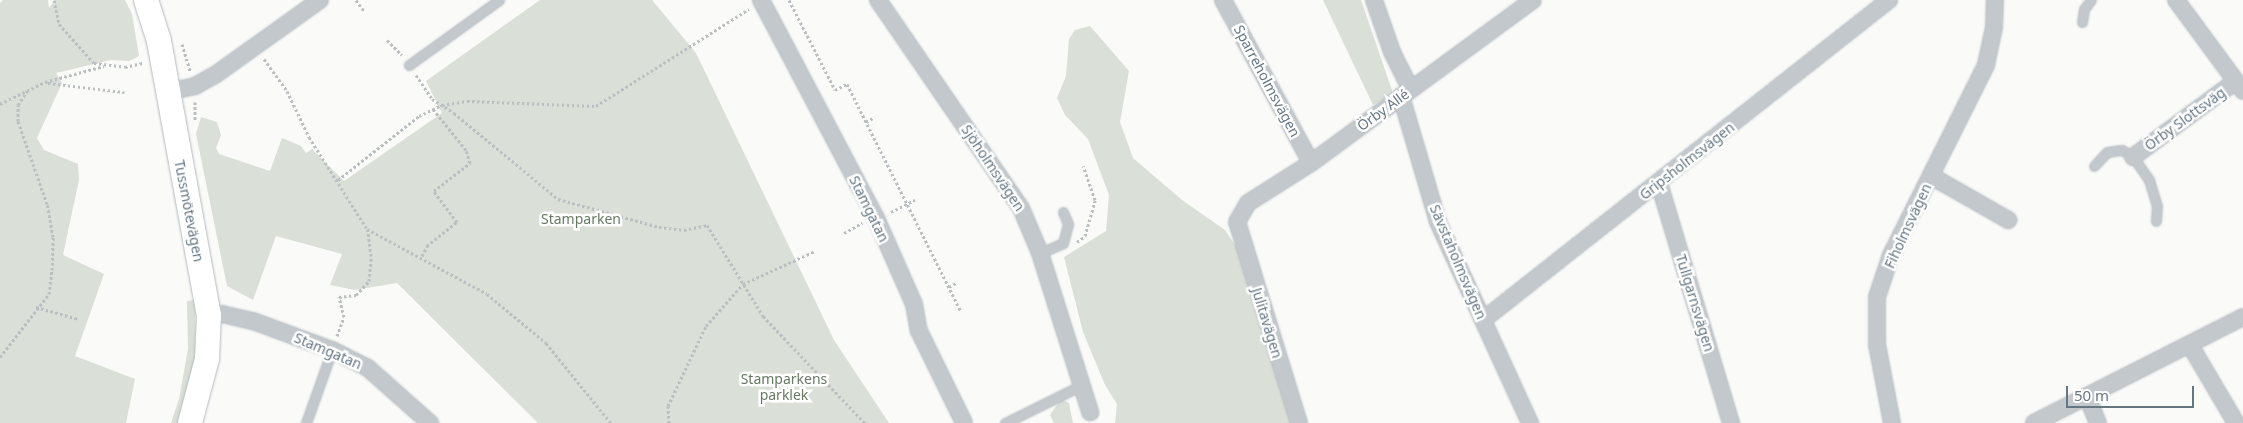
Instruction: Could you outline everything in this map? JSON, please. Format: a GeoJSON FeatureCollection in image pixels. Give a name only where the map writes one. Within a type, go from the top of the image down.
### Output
{"type":"FeatureCollection","features":[{"type":"Feature","properties":{"kind":"street","name":"Tussmötevägen"},"geometry":{"type":"LineString","coordinates":[[146,0],[161,59],[209,315],[207,359],[190,423]]}},
{"type":"Feature","properties":{"kind":"street"},"geometry":{"type":"LineString","coordinates":[[167,92],[195,86],[320,0]]}},
{"type":"Feature","properties":{"kind":"street","name":"Sjöholmsvägen"},"geometry":{"type":"LineString","coordinates":[[880,0],[1021,208],[1040,253],[1090,412]]}},
{"type":"Feature","properties":{"kind":"street","name":"Sparreholmsvägen"},"geometry":{"type":"LineString","coordinates":[[1223,0],[1311,163]]}},
{"type":"Feature","properties":{"kind":"street","name":"Sävstaholmsvägen"},"geometry":{"type":"LineString","coordinates":[[1374,0],[1406,93],[1438,222],[1530,423]]}},
{"type":"Feature","properties":{"kind":"street","name":"Örby Allé"},"geometry":{"type":"LineString","coordinates":[[1237,222],[1248,203],[1311,163],[1533,0]]}},
{"type":"Feature","properties":{"kind":"street","name":"Gripsholmsvägen"},"geometry":{"type":"LineString","coordinates":[[1482,320],[1659,183],[1889,0]]}},
{"type":"Feature","properties":{"kind":"street","name":"Fiholmsvägen"},"geometry":{"type":"LineString","coordinates":[[1892,423],[1877,344],[1877,297],[1891,255],[1986,65],[1994,26],[1995,0]]}},
{"type":"Feature","properties":{"kind":"street","name":"Örby Slottsväg"},"geometry":{"type":"LineString","coordinates":[[2133,157],[2240,86],[2176,0]]}},
{"type":"Feature","properties":{"kind":"street","name":"Stamgatan"},"geometry":{"type":"LineString","coordinates":[[762,1],[876,218],[914,304],[919,331],[964,423]]}},
{"type":"Feature","properties":{"kind":"street","name":"Fiholmsvägen"},"geometry":{"type":"LineString","coordinates":[[1931,176],[2008,220]]}},
{"type":"Feature","properties":{"kind":"street","name":"Tullgarnsvägen"},"geometry":{"type":"LineString","coordinates":[[1659,183],[1731,423]]}},
{"type":"Feature","properties":{"kind":"street","name":"Julitavägen"},"geometry":{"type":"LineString","coordinates":[[1237,222],[1298,423]]}},
{"type":"Feature","properties":{"kind":"street","name":"Stamgatan"},"geometry":{"type":"LineString","coordinates":[[209,315],[222,314],[253,321],[332,350],[368,368],[430,423]]}},
{"type":"Feature","properties":{"kind":"street"},"geometry":{"type":"LineString","coordinates":[[2034,423],[2243,317]]}},
{"type":"Feature","properties":{"kind":"street"},"geometry":{"type":"LineString","coordinates":[[2190,345],[2236,423]]}},
{"type":"Feature","properties":{"kind":"street"},"geometry":{"type":"LineString","coordinates":[[2087,396],[2098,423]]}},
{"type":"Feature","properties":{"kind":"lane"},"geometry":{"type":"LineString","coordinates":[[409,65],[499,0]]}},
{"type":"Feature","properties":{"kind":"lane"},"geometry":{"type":"LineString","coordinates":[[2082,22],[2084,9],[2091,0]]}},
{"type":"Feature","properties":{"kind":"lane"},"geometry":{"type":"LineString","coordinates":[[2094,166],[2107,152],[2122,150],[2133,157],[2149,180],[2157,206],[2156,221]]}},
{"type":"Feature","properties":{"kind":"lane"},"geometry":{"type":"LineString","coordinates":[[1040,253],[1063,243],[1068,224],[1063,212]]}},
{"type":"Feature","properties":{"kind":"lane"},"geometry":{"type":"LineString","coordinates":[[306,423],[332,350]]}},
{"type":"Feature","properties":{"kind":"lane"},"geometry":{"type":"LineString","coordinates":[[1005,423],[1082,384]]}},
{"type":"Feature","properties":{"kind":"path"},"geometry":{"type":"LineString","coordinates":[[54,0],[54,10],[59,24],[94,63],[125,68],[185,54]]}},
{"type":"Feature","properties":{"kind":"path"},"geometry":{"type":"LineString","coordinates":[[356,0],[364,11]]}},
{"type":"Feature","properties":{"kind":"path"},"geometry":{"type":"LineString","coordinates":[[789,0],[835,90],[847,84],[960,310]]}},
{"type":"Feature","properties":{"kind":"path"},"geometry":{"type":"LineString","coordinates":[[338,180],[419,116],[442,105],[467,101],[596,106],[699,39],[762,1]]}},
{"type":"Feature","properties":{"kind":"path"},"geometry":{"type":"LineString","coordinates":[[387,40],[409,65],[432,100],[442,105],[558,199],[659,227],[684,230],[707,225],[764,316],[865,423]]}},
{"type":"Feature","properties":{"kind":"path"},"geometry":{"type":"LineString","coordinates":[[254,46],[287,91],[309,137],[368,229],[371,256],[368,281],[356,295],[339,297],[344,317],[332,350]]}},
{"type":"Feature","properties":{"kind":"path"},"geometry":{"type":"LineString","coordinates":[[0,104],[45,82],[108,65]]}},
{"type":"Feature","properties":{"kind":"path"},"geometry":{"type":"LineString","coordinates":[[45,82],[124,92]]}},
{"type":"Feature","properties":{"kind":"path"},"geometry":{"type":"LineString","coordinates":[[0,357],[36,307],[49,294],[53,237],[47,204],[18,121],[18,105],[27,91]]}},
{"type":"Feature","properties":{"kind":"path"},"geometry":{"type":"LineString","coordinates":[[422,256],[427,246],[458,222],[434,191],[470,163],[466,150],[433,109]]}},
{"type":"Feature","properties":{"kind":"path"},"geometry":{"type":"LineString","coordinates":[[866,122],[875,117]]}},
{"type":"Feature","properties":{"kind":"path"},"geometry":{"type":"LineString","coordinates":[[1063,243],[1077,242],[1085,236],[1096,200],[1083,166]]}},
{"type":"Feature","properties":{"kind":"path"},"geometry":{"type":"LineString","coordinates":[[368,229],[422,256],[487,294],[518,318],[546,343],[611,423]]}},
{"type":"Feature","properties":{"kind":"path"},"geometry":{"type":"LineString","coordinates":[[669,423],[668,406],[706,326],[743,284],[815,250]]}},
{"type":"Feature","properties":{"kind":"path"},"geometry":{"type":"LineString","coordinates":[[948,286],[956,283]]}},
{"type":"Feature","properties":{"kind":"path"},"geometry":{"type":"LineString","coordinates":[[36,307],[78,319]]}},
{"type":"Feature","properties":{"kind":"green space"},"geometry":{"type":"Polygon","coordinates":[[[3,0],[48,0],[49,8],[55,0],[125,0],[132,14],[139,56],[129,61],[111,60],[56,73],[62,83],[37,138],[44,150],[78,164],[79,180],[63,255],[104,274],[75,356],[135,379],[126,423],[0,423],[0,3],[3,0]]]}},
{"type":"Feature","properties":{"kind":"green space","name":"Stamparken"},"geometry":{"type":"Polygon","coordinates":[[[540,0],[652,0],[696,53],[834,340],[889,423],[538,423],[397,283],[355,290],[330,285],[342,254],[276,236],[253,300],[227,286],[196,134],[201,117],[217,122],[221,135],[216,148],[219,154],[270,171],[282,138],[301,146],[306,153],[312,149],[344,181],[442,113],[426,81],[540,0]]]}},
{"type":"Feature","properties":{"kind":"green space"},"geometry":{"type":"Polygon","coordinates":[[[1323,0],[1361,0],[1393,93],[1373,105],[1323,0]]]}},
{"type":"Feature","properties":{"kind":"green space"},"geometry":{"type":"Polygon","coordinates":[[[1090,26],[1129,71],[1120,122],[1133,158],[1182,200],[1225,230],[1237,248],[1291,423],[1115,423],[1117,404],[1105,385],[1083,332],[1064,257],[1106,231],[1109,195],[1088,139],[1065,115],[1057,98],[1066,76],[1069,39],[1075,30],[1090,26]]]}},
{"type":"Feature","properties":{"kind":"green space"},"geometry":{"type":"Polygon","coordinates":[[[195,300],[196,361],[180,423],[171,423],[179,399],[188,349],[187,301],[195,300]]]}},
{"type":"Feature","properties":{"kind":"green space"},"geometry":{"type":"Polygon","coordinates":[[[1061,399],[1069,403],[1073,423],[1054,423],[1050,415],[1061,399]]]}},
{"type":"Feature","properties":{"kind":"park label","name":"Stamparkens parklek"},"geometry":{"type":"Point","coordinates":[784,388]}}]}
